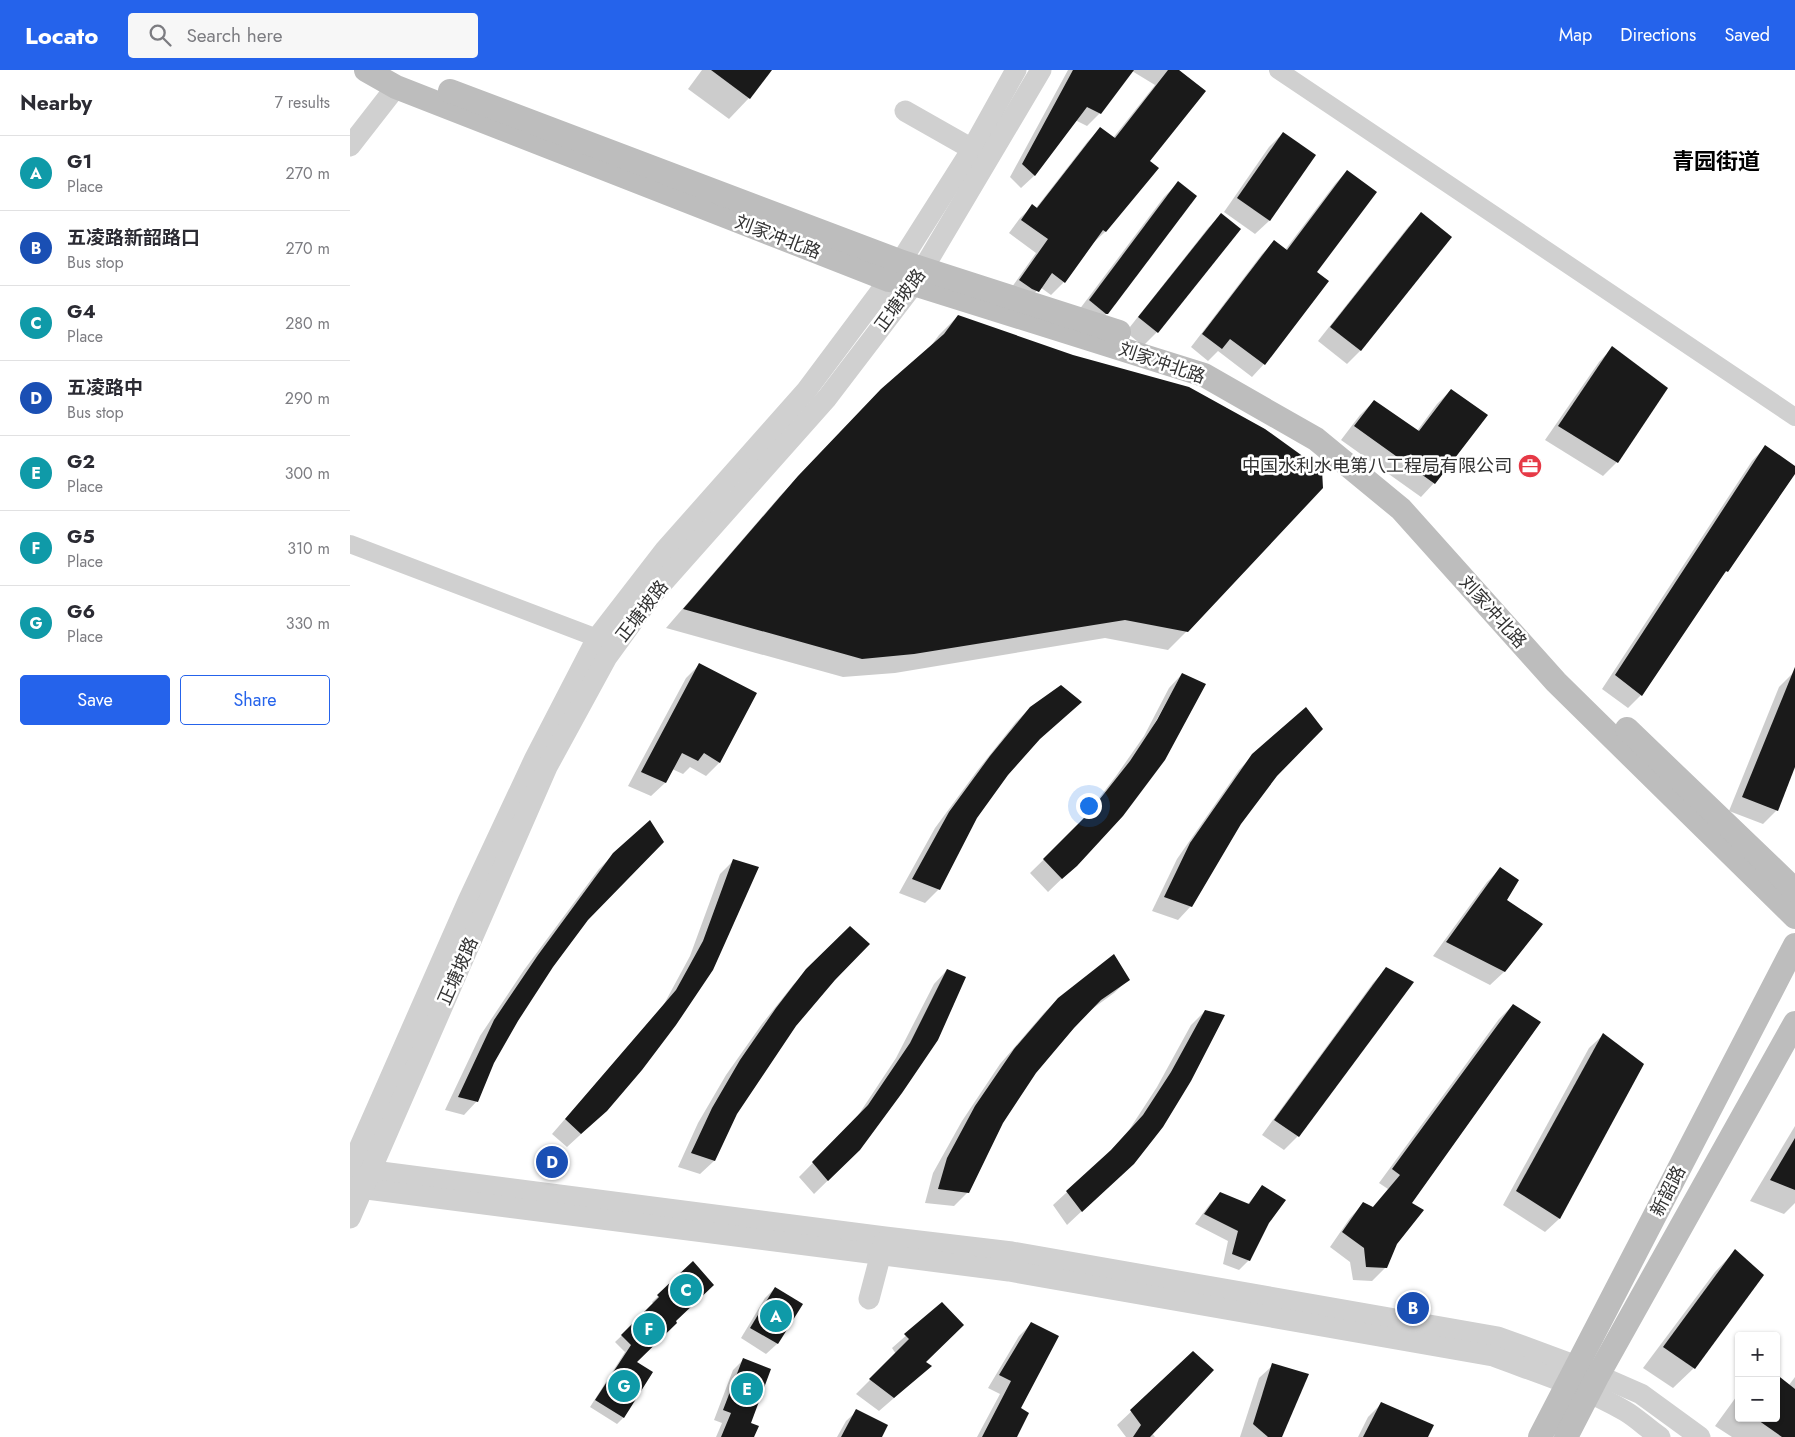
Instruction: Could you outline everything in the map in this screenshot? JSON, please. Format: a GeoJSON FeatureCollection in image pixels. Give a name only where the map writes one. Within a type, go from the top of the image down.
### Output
{"type":"FeatureCollection","features":[{"type":"Feature","properties":{"kind":"main road","name":"刘家冲北路"},"geometry":{"type":"LineString","coordinates":[[366,70],[396,78],[907,273],[1204,375],[1316,439],[1401,509],[1556,682],[1795,917]]}},
{"type":"Feature","properties":{"kind":"main road","name":"刘家冲北路"},"geometry":{"type":"LineString","coordinates":[[907,273],[1210,361],[1325,426],[1411,498],[1567,671],[1795,890]]}},
{"type":"Feature","properties":{"kind":"main road","name":"新韶路"},"geometry":{"type":"LineString","coordinates":[[1566,1437],[1583,1380],[1795,945]]}},
{"type":"Feature","properties":{"kind":"main road","name":"新韶路"},"geometry":{"type":"LineString","coordinates":[[1540,1437],[1583,1380],[1795,1023]]}},
{"type":"Feature","properties":{"kind":"street","name":"正塘坡路"},"geometry":{"type":"LineString","coordinates":[[350,1218],[356,1175],[468,901],[530,767],[597,638],[665,550],[806,391],[907,273],[1016,70]]}},
{"type":"Feature","properties":{"kind":"street","name":"正塘坡路"},"geometry":{"type":"LineString","coordinates":[[356,1175],[548,767],[607,657],[652,595],[828,398],[907,273],[1041,70]]}},
{"type":"Feature","properties":{"kind":"street"},"geometry":{"type":"LineString","coordinates":[[1278,70],[1795,417]]}},
{"type":"Feature","properties":{"kind":"street"},"geometry":{"type":"LineString","coordinates":[[350,146],[396,78]]}},
{"type":"Feature","properties":{"kind":"street"},"geometry":{"type":"LineString","coordinates":[[905,112],[972,149]]}},
{"type":"Feature","properties":{"kind":"street"},"geometry":{"type":"LineString","coordinates":[[350,544],[597,638]]}},
{"type":"Feature","properties":{"kind":"street"},"geometry":{"type":"LineString","coordinates":[[356,1175],[883,1246],[1012,1252],[1498,1337],[1583,1380],[1660,1437]]}},
{"type":"Feature","properties":{"kind":"street"},"geometry":{"type":"LineString","coordinates":[[869,1299],[883,1246]]}},
{"type":"Feature","properties":{"kind":"street"},"geometry":{"type":"LineString","coordinates":[[1583,1380],[1641,1394],[1700,1437]]}},
{"type":"Feature","properties":{"kind":"building"},"geometry":{"type":"Polygon","coordinates":[[[711,70],[772,70],[750,99],[711,70]]]}},
{"type":"Feature","properties":{"kind":"building"},"geometry":{"type":"Polygon","coordinates":[[[1073,70],[1134,70],[1101,114],[1087,107],[1035,176],[1022,164],[1073,70]]]}},
{"type":"Feature","properties":{"kind":"building"},"geometry":{"type":"Polygon","coordinates":[[[1168,70],[1179,70],[1206,91],[1150,161],[1159,168],[1106,232],[1103,230],[1065,283],[1052,273],[1039,292],[1032,289],[1019,280],[1048,239],[1021,220],[1032,204],[1037,208],[1100,127],[1115,138],[1168,70]]]}},
{"type":"Feature","properties":{"kind":"building"},"geometry":{"type":"Polygon","coordinates":[[[1283,132],[1316,155],[1270,221],[1237,198],[1283,132]]]}},
{"type":"Feature","properties":{"kind":"building"},"geometry":{"type":"Polygon","coordinates":[[[1347,170],[1377,192],[1317,272],[1329,281],[1265,365],[1230,339],[1222,349],[1202,334],[1274,240],[1287,250],[1347,170]]]}},
{"type":"Feature","properties":{"kind":"building"},"geometry":{"type":"Polygon","coordinates":[[[1178,181],[1197,196],[1108,314],[1106,314],[1089,300],[1178,181]]]}},
{"type":"Feature","properties":{"kind":"building"},"geometry":{"type":"Polygon","coordinates":[[[1421,212],[1452,237],[1361,351],[1330,327],[1421,212]]]}},
{"type":"Feature","properties":{"kind":"building"},"geometry":{"type":"Polygon","coordinates":[[[1221,213],[1241,229],[1158,333],[1138,317],[1221,213]]]}},
{"type":"Feature","properties":{"kind":"building"},"geometry":{"type":"Polygon","coordinates":[[[958,315],[1073,355],[1189,387],[1265,429],[1322,470],[1323,488],[1188,632],[1125,620],[914,654],[862,659],[683,609],[798,476],[881,389],[944,334],[958,315]]]}},
{"type":"Feature","properties":{"kind":"building"},"geometry":{"type":"Polygon","coordinates":[[[1612,346],[1668,388],[1618,463],[1558,426],[1612,346]]]}},
{"type":"Feature","properties":{"kind":"building"},"geometry":{"type":"Polygon","coordinates":[[[1451,389],[1488,415],[1435,484],[1354,426],[1374,400],[1419,431],[1451,389]]]}},
{"type":"Feature","properties":{"kind":"building"},"geometry":{"type":"Polygon","coordinates":[[[1765,445],[1795,466],[1795,474],[1728,572],[1726,571],[1642,696],[1615,675],[1765,445]]]}},
{"type":"Feature","properties":{"kind":"building"},"geometry":{"type":"Polygon","coordinates":[[[699,663],[757,693],[720,763],[704,753],[698,761],[682,753],[666,783],[641,772],[699,663]]]}},
{"type":"Feature","properties":{"kind":"building"},"geometry":{"type":"Polygon","coordinates":[[[1795,667],[1795,767],[1778,811],[1742,797],[1795,667]]]}},
{"type":"Feature","properties":{"kind":"building"},"geometry":{"type":"Polygon","coordinates":[[[1182,673],[1206,684],[1165,760],[1123,816],[1077,866],[1062,879],[1043,859],[1088,814],[1130,761],[1157,720],[1182,673]]]}},
{"type":"Feature","properties":{"kind":"building"},"geometry":{"type":"Polygon","coordinates":[[[1061,685],[1082,702],[1040,739],[1008,775],[977,818],[940,890],[912,879],[949,812],[990,756],[1030,707],[1061,685]]]}},
{"type":"Feature","properties":{"kind":"building"},"geometry":{"type":"Polygon","coordinates":[[[1306,707],[1323,729],[1277,776],[1241,824],[1192,907],[1164,897],[1190,843],[1252,754],[1306,707]]]}},
{"type":"Feature","properties":{"kind":"building"},"geometry":{"type":"Polygon","coordinates":[[[650,820],[664,842],[588,920],[553,967],[518,1021],[494,1063],[478,1102],[458,1097],[494,1020],[538,955],[613,853],[650,820]]]}},
{"type":"Feature","properties":{"kind":"building"},"geometry":{"type":"Polygon","coordinates":[[[733,859],[759,867],[713,970],[676,1025],[642,1070],[607,1111],[581,1134],[565,1119],[676,990],[703,941],[733,859]]]}},
{"type":"Feature","properties":{"kind":"building"},"geometry":{"type":"Polygon","coordinates":[[[1500,867],[1519,880],[1507,900],[1543,924],[1505,972],[1446,942],[1500,867]]]}},
{"type":"Feature","properties":{"kind":"building"},"geometry":{"type":"Polygon","coordinates":[[[850,926],[870,944],[835,980],[796,1026],[737,1114],[715,1161],[691,1153],[712,1108],[740,1060],[776,1008],[806,969],[850,926]]]}},
{"type":"Feature","properties":{"kind":"building"},"geometry":{"type":"Polygon","coordinates":[[[1114,954],[1130,980],[1101,1000],[1074,1028],[1036,1073],[1003,1123],[969,1193],[938,1189],[947,1158],[975,1106],[1014,1049],[1058,998],[1114,954]]]}},
{"type":"Feature","properties":{"kind":"building"},"geometry":{"type":"Polygon","coordinates":[[[1386,967],[1414,982],[1299,1137],[1274,1120],[1386,967]]]}},
{"type":"Feature","properties":{"kind":"building"},"geometry":{"type":"Polygon","coordinates":[[[947,969],[966,977],[938,1040],[860,1150],[828,1181],[812,1162],[868,1105],[910,1043],[947,969]]]}},
{"type":"Feature","properties":{"kind":"building"},"geometry":{"type":"Polygon","coordinates":[[[1513,1004],[1541,1022],[1412,1203],[1424,1210],[1397,1244],[1387,1268],[1366,1267],[1364,1248],[1342,1232],[1363,1202],[1373,1207],[1400,1175],[1392,1169],[1513,1004]]]}},
{"type":"Feature","properties":{"kind":"building"},"geometry":{"type":"Polygon","coordinates":[[[1205,1010],[1225,1015],[1191,1081],[1163,1127],[1134,1164],[1082,1212],[1066,1191],[1111,1150],[1143,1115],[1171,1072],[1205,1010]]]}},
{"type":"Feature","properties":{"kind":"building"},"geometry":{"type":"Polygon","coordinates":[[[1603,1033],[1644,1064],[1560,1219],[1516,1191],[1603,1033]]]}},
{"type":"Feature","properties":{"kind":"building"},"geometry":{"type":"Polygon","coordinates":[[[1795,1138],[1795,1190],[1770,1180],[1795,1138]]]}},
{"type":"Feature","properties":{"kind":"building"},"geometry":{"type":"Polygon","coordinates":[[[1262,1185],[1286,1200],[1269,1223],[1250,1261],[1232,1254],[1238,1231],[1204,1214],[1220,1192],[1249,1204],[1262,1185]]]}},
{"type":"Feature","properties":{"kind":"building"},"geometry":{"type":"Polygon","coordinates":[[[1735,1249],[1764,1275],[1695,1369],[1663,1347],[1735,1249]]]}},
{"type":"Feature","properties":{"kind":"building"},"geometry":{"type":"Polygon","coordinates":[[[693,1261],[714,1285],[637,1362],[653,1372],[624,1418],[595,1400],[631,1345],[621,1335],[659,1297],[657,1295],[693,1261]]]}},
{"type":"Feature","properties":{"kind":"building"},"geometry":{"type":"Polygon","coordinates":[[[775,1287],[803,1304],[778,1344],[750,1328],[775,1287]]]}},
{"type":"Feature","properties":{"kind":"building"},"geometry":{"type":"Polygon","coordinates":[[[942,1302],[964,1325],[926,1362],[932,1366],[894,1398],[869,1379],[909,1339],[904,1334],[942,1302]]]}},
{"type":"Feature","properties":{"kind":"building"},"geometry":{"type":"Polygon","coordinates":[[[1031,1322],[1059,1336],[1021,1408],[1029,1413],[1017,1437],[982,1437],[1011,1381],[999,1375],[1031,1322]]]}},
{"type":"Feature","properties":{"kind":"building"},"geometry":{"type":"Polygon","coordinates":[[[1193,1351],[1214,1370],[1150,1437],[1133,1437],[1141,1425],[1130,1410],[1193,1351]]]}},
{"type":"Feature","properties":{"kind":"building"},"geometry":{"type":"Polygon","coordinates":[[[743,1358],[771,1369],[751,1423],[759,1426],[754,1437],[721,1437],[731,1413],[723,1410],[743,1358]]]}},
{"type":"Feature","properties":{"kind":"building"},"geometry":{"type":"Polygon","coordinates":[[[1272,1363],[1309,1374],[1282,1437],[1268,1437],[1253,1424],[1272,1363]]]}},
{"type":"Feature","properties":{"kind":"building"},"geometry":{"type":"Polygon","coordinates":[[[1780,1377],[1795,1389],[1795,1437],[1782,1437],[1761,1422],[1780,1422],[1780,1377]]]}},
{"type":"Feature","properties":{"kind":"building"},"geometry":{"type":"Polygon","coordinates":[[[1381,1402],[1434,1425],[1428,1437],[1363,1437],[1381,1402]]]}},
{"type":"Feature","properties":{"kind":"building"},"geometry":{"type":"Polygon","coordinates":[[[856,1409],[888,1425],[882,1437],[841,1437],[856,1409]]]}},
{"type":"Feature","properties":{"kind":"place","name":"中国水利水电第八工程局有限公司"},"geometry":{"type":"Point","coordinates":[1530,466]}},
{"type":"Feature","properties":{"kind":"place","name":"五凌路中"},"geometry":{"type":"Point","coordinates":[552,1162]}},
{"type":"Feature","properties":{"kind":"place","name":"G4"},"geometry":{"type":"Point","coordinates":[686,1290]}},
{"type":"Feature","properties":{"kind":"place","name":"五凌路新韶路口"},"geometry":{"type":"Point","coordinates":[1413,1308]}},
{"type":"Feature","properties":{"kind":"place","name":"G1"},"geometry":{"type":"Point","coordinates":[776,1316]}},
{"type":"Feature","properties":{"kind":"place","name":"G5"},"geometry":{"type":"Point","coordinates":[649,1329]}},
{"type":"Feature","properties":{"kind":"place","name":"G6"},"geometry":{"type":"Point","coordinates":[624,1386]}},
{"type":"Feature","properties":{"kind":"place","name":"G2"},"geometry":{"type":"Point","coordinates":[747,1389]}},
{"type":"Feature","properties":{"kind":"district","name":"青园街道"},"geometry":{"type":"Point","coordinates":[1716,161]}}]}
